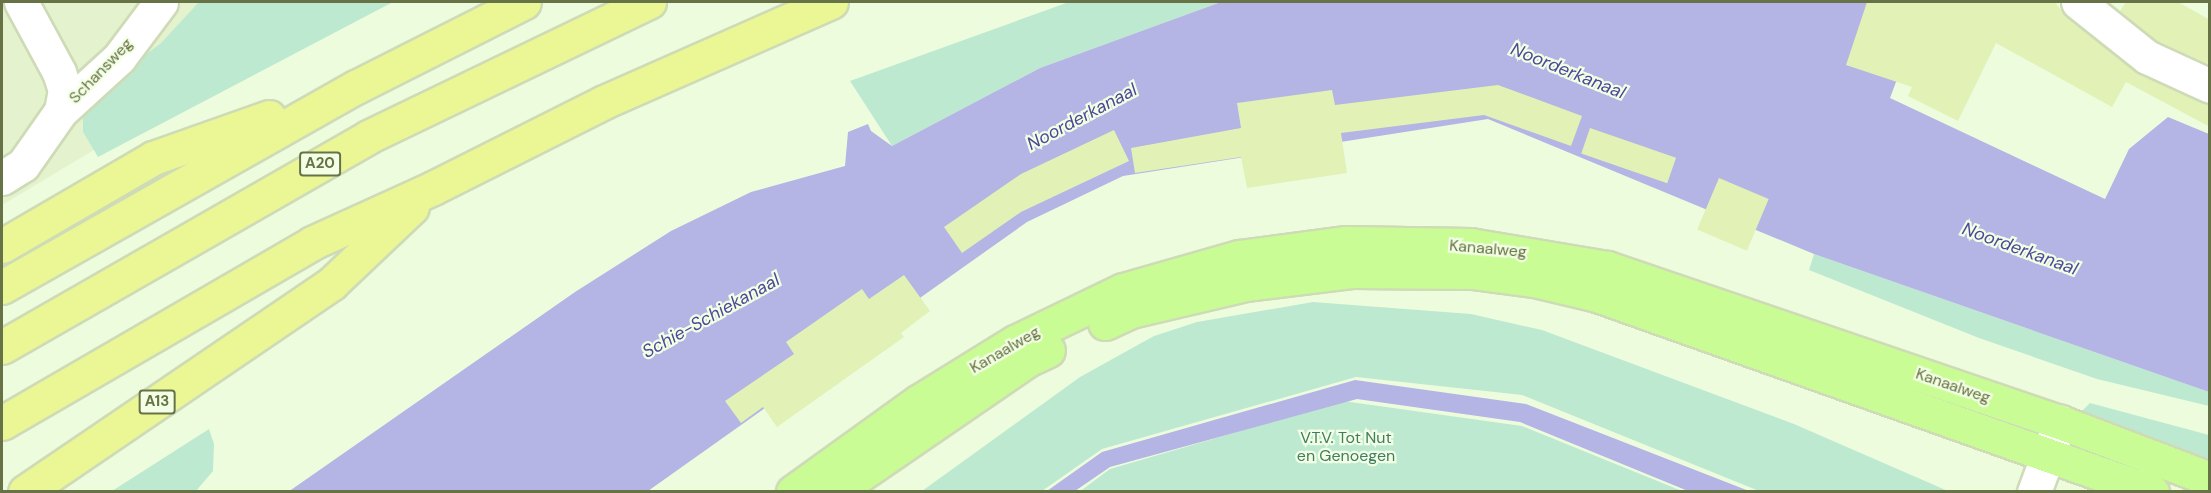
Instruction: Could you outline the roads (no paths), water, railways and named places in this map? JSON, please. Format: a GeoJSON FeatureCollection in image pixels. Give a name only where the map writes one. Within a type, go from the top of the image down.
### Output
{"type":"FeatureCollection","features":[{"type":"Feature","properties":{"kind":"highway"},"geometry":{"type":"LineString","coordinates":[[2,286],[356,87],[525,2]]}},
{"type":"Feature","properties":{"kind":"highway","name":"A20"},"geometry":{"type":"LineString","coordinates":[[2,347],[368,137],[649,2]]}},
{"type":"Feature","properties":{"kind":"highway"},"geometry":{"type":"LineString","coordinates":[[2,423],[312,243],[433,188],[604,102],[831,2]]}},
{"type":"Feature","properties":{"kind":"highway"},"geometry":{"type":"LineString","coordinates":[[2,246],[153,158],[356,87]]}},
{"type":"Feature","properties":{"kind":"highway","name":"A13"},"geometry":{"type":"LineString","coordinates":[[25,492],[332,283],[433,188]]}},
{"type":"Feature","properties":{"kind":"main road","name":"Kanaalweg"},"geometry":{"type":"LineString","coordinates":[[793,492],[918,402],[1005,348],[1122,290],[1239,257],[1346,243],[1470,245],[1607,268],[2060,422],[2210,479]]}},
{"type":"Feature","properties":{"kind":"main road","name":"Kanaalweg"},"geometry":{"type":"LineString","coordinates":[[835,492],[1027,360],[1131,311],[1245,284],[1353,271],[1472,272],[1534,280],[1597,295],[2152,492]]}},
{"type":"Feature","properties":{"kind":"street","name":"Schansweg"},"geometry":{"type":"LineString","coordinates":[[21,2],[59,72],[65,90],[61,111]]}},
{"type":"Feature","properties":{"kind":"street","name":"Schansweg"},"geometry":{"type":"LineString","coordinates":[[2,178],[23,165],[61,111],[118,58],[161,2]]}},
{"type":"Feature","properties":{"kind":"street"},"geometry":{"type":"LineString","coordinates":[[2078,2],[2147,57],[2210,86]]}},
{"type":"Feature","properties":{"kind":"street"},"geometry":{"type":"LineString","coordinates":[[2034,492],[2060,422]]}},
{"type":"Feature","properties":{"kind":"water"},"geometry":{"type":"Polygon","coordinates":[[[1221,2],[1926,2],[1890,98],[2105,199],[2129,149],[2168,117],[2209,134],[2209,392],[1814,254],[1488,119],[1123,176],[1027,222],[648,491],[288,492],[575,292],[671,231],[751,192],[845,166],[848,132],[868,124],[871,131],[892,146],[1040,68],[1221,2]]]}},
{"type":"Feature","properties":{"kind":"water"},"geometry":{"type":"Polygon","coordinates":[[[1355,380],[1526,404],[1749,491],[1688,491],[1520,422],[1357,399],[1110,467],[1075,491],[1047,491],[1102,452],[1355,380]]]}},
{"type":"Feature","properties":{"kind":"water label","name":"Noorderkanaal"},"geometry":{"type":"Point","coordinates":[1568,71]}},
{"type":"Feature","properties":{"kind":"water label","name":"Noorderkanaal"},"geometry":{"type":"Point","coordinates":[1082,117]}},
{"type":"Feature","properties":{"kind":"water label","name":"Noorderkanaal"},"geometry":{"type":"Point","coordinates":[2020,249]}},
{"type":"Feature","properties":{"kind":"water label","name":"Schie-Schiekanaal"},"geometry":{"type":"Point","coordinates":[711,316]}},
{"type":"Feature","properties":{"kind":"park label","name":"V.T.V. Tot Nut en Genoegen"},"geometry":{"type":"Point","coordinates":[1346,447]}}]}
